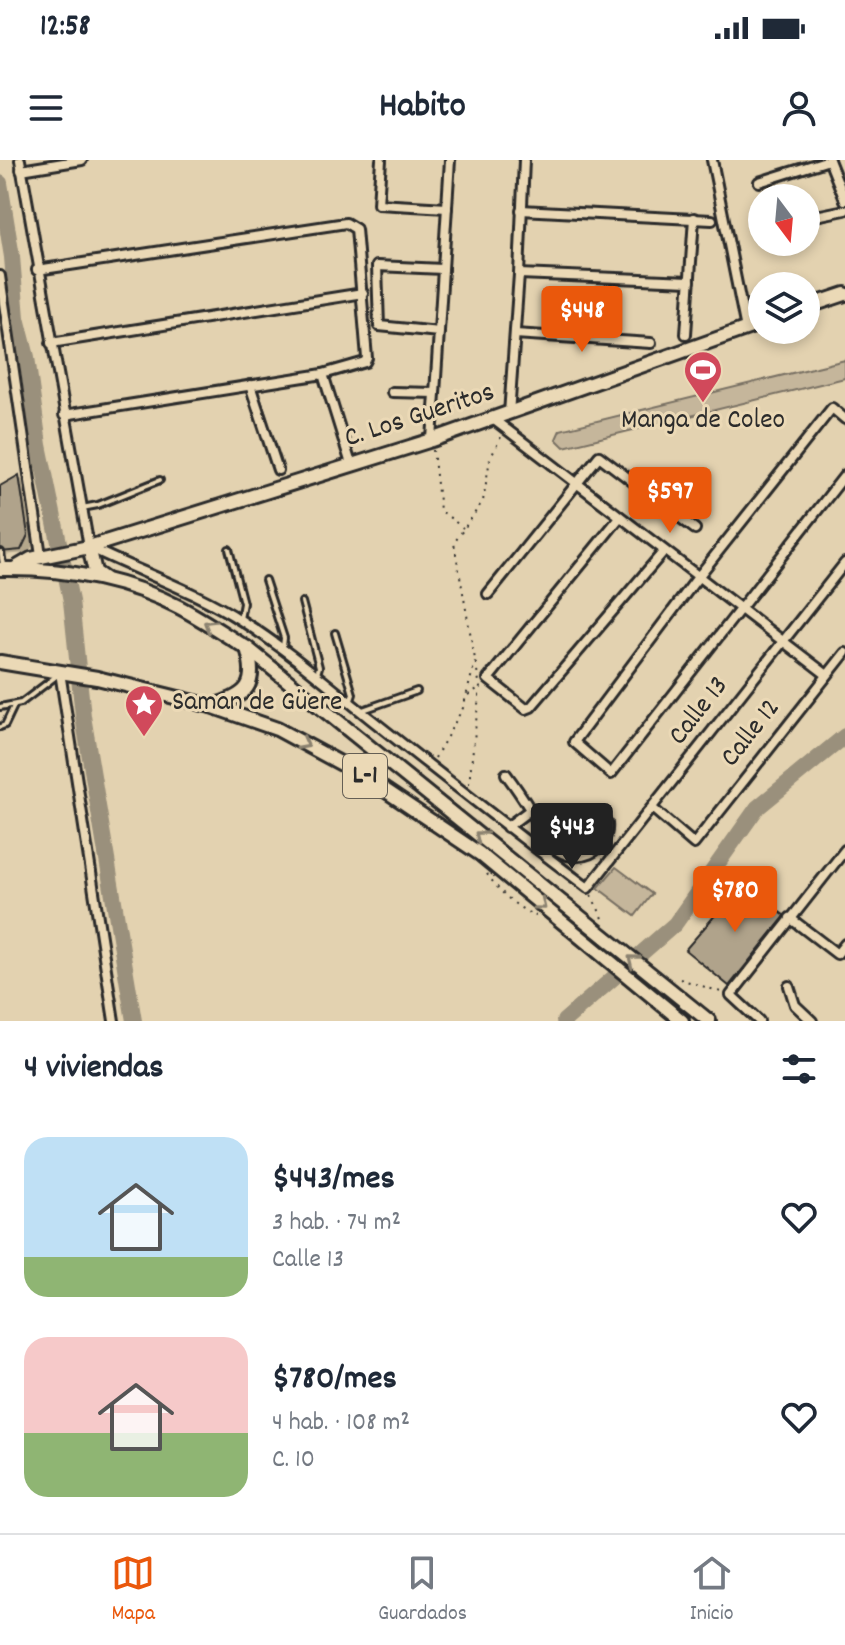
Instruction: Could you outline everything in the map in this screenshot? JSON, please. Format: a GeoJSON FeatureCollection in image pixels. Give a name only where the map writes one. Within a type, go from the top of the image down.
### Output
{"type":"FeatureCollection","features":[{"type":"Feature","properties":{"kind":"main road"},"geometry":{"type":"LineString","coordinates":[[820,302],[845,294]]}},
{"type":"Feature","properties":{"kind":"main road","name":"C. Los Gueritos"},"geometry":{"type":"LineString","coordinates":[[6,569],[432,440],[746,329]]}},
{"type":"Feature","properties":{"kind":"main road"},"geometry":{"type":"LineString","coordinates":[[83,548],[95,572],[107,581]]}},
{"type":"Feature","properties":{"kind":"main road","name":"L-1"},"geometry":{"type":"LineString","coordinates":[[6,569],[84,574],[107,581],[177,606],[247,648],[709,1021]]}},
{"type":"Feature","properties":{"kind":"main road"},"geometry":{"type":"LineString","coordinates":[[211,706],[230,701],[246,690],[252,679],[247,648]]}},
{"type":"Feature","properties":{"kind":"main road","name":"L-1"},"geometry":{"type":"LineString","coordinates":[[0,662],[97,678],[211,706],[277,729],[364,776],[480,854],[682,1021]]}},
{"type":"Feature","properties":{"kind":"street"},"geometry":{"type":"LineString","coordinates":[[82,160],[20,165],[80,508],[83,548],[180,587],[240,619],[283,649],[588,888]]}},
{"type":"Feature","properties":{"kind":"street"},"geometry":{"type":"LineString","coordinates":[[381,160],[378,204],[447,208]]}},
{"type":"Feature","properties":{"kind":"street"},"geometry":{"type":"LineString","coordinates":[[432,440],[450,160]]}},
{"type":"Feature","properties":{"kind":"street"},"geometry":{"type":"LineString","coordinates":[[509,414],[524,160]]}},
{"type":"Feature","properties":{"kind":"street"},"geometry":{"type":"LineString","coordinates":[[712,160],[746,329]]}},
{"type":"Feature","properties":{"kind":"street"},"geometry":{"type":"LineString","coordinates":[[759,182],[829,160],[845,200]]}},
{"type":"Feature","properties":{"kind":"street"},"geometry":{"type":"LineString","coordinates":[[521,210],[712,220]]}},
{"type":"Feature","properties":{"kind":"street"},"geometry":{"type":"LineString","coordinates":[[820,215],[845,210]]}},
{"type":"Feature","properties":{"kind":"street"},"geometry":{"type":"LineString","coordinates":[[686,334],[694,218]]}},
{"type":"Feature","properties":{"kind":"street"},"geometry":{"type":"LineString","coordinates":[[37,270],[346,223],[356,229],[363,293],[365,362],[323,374],[64,415]]}},
{"type":"Feature","properties":{"kind":"street"},"geometry":{"type":"LineString","coordinates":[[439,332],[379,326],[377,266],[443,269]]}},
{"type":"Feature","properties":{"kind":"street"},"geometry":{"type":"LineString","coordinates":[[519,274],[690,281]]}},
{"type":"Feature","properties":{"kind":"street"},"geometry":{"type":"LineString","coordinates":[[0,276],[45,556]]}},
{"type":"Feature","properties":{"kind":"street"},"geometry":{"type":"LineString","coordinates":[[51,343],[363,293]]}},
{"type":"Feature","properties":{"kind":"street"},"geometry":{"type":"LineString","coordinates":[[515,334],[651,343]]}},
{"type":"Feature","properties":{"kind":"street"},"geometry":{"type":"LineString","coordinates":[[323,374],[351,464]]}},
{"type":"Feature","properties":{"kind":"street"},"geometry":{"type":"LineString","coordinates":[[250,385],[278,470]]}},
{"type":"Feature","properties":{"kind":"street"},"geometry":{"type":"LineString","coordinates":[[392,392],[435,393]]}},
{"type":"Feature","properties":{"kind":"street"},"geometry":{"type":"LineString","coordinates":[[845,419],[832,408],[698,577],[574,742],[611,774],[845,475]]}},
{"type":"Feature","properties":{"kind":"street"},"geometry":{"type":"LineString","coordinates":[[493,419],[827,675]]}},
{"type":"Feature","properties":{"kind":"street"},"geometry":{"type":"LineString","coordinates":[[488,594],[596,458],[603,458],[695,529]]}},
{"type":"Feature","properties":{"kind":"street"},"geometry":{"type":"LineString","coordinates":[[620,517],[488,679],[526,709],[531,707],[664,551]]}},
{"type":"Feature","properties":{"kind":"street","name":"Calle 13"},"geometry":{"type":"LineString","coordinates":[[588,888],[845,563]]}},
{"type":"Feature","properties":{"kind":"street","name":"Calle 12"},"geometry":{"type":"LineString","coordinates":[[652,808],[694,844],[845,653]]}},
{"type":"Feature","properties":{"kind":"street"},"geometry":{"type":"LineString","coordinates":[[66,673],[114,1021]]}},
{"type":"Feature","properties":{"kind":"street"},"geometry":{"type":"LineString","coordinates":[[506,774],[552,847],[564,854],[576,856],[593,853],[604,845],[608,834],[607,823]]}},
{"type":"Feature","properties":{"kind":"street"},"geometry":{"type":"LineString","coordinates":[[507,827],[530,810]]}},
{"type":"Feature","properties":{"kind":"street"},"geometry":{"type":"LineString","coordinates":[[759,1021],[734,997],[790,918],[845,850]]}},
{"type":"Feature","properties":{"kind":"street"},"geometry":{"type":"LineString","coordinates":[[790,918],[837,954],[845,944]]}},
{"type":"Feature","properties":{"kind":"street"},"geometry":{"type":"LineString","coordinates":[[789,986],[795,1005],[812,1021]]}},
{"type":"Feature","properties":{"kind":"lane"},"geometry":{"type":"LineString","coordinates":[[80,508],[98,505],[160,480]]}},
{"type":"Feature","properties":{"kind":"lane"},"geometry":{"type":"LineString","coordinates":[[229,549],[243,603],[240,619]]}},
{"type":"Feature","properties":{"kind":"lane"},"geometry":{"type":"LineString","coordinates":[[1,552],[6,569]]}},
{"type":"Feature","properties":{"kind":"lane"},"geometry":{"type":"LineString","coordinates":[[265,580],[284,638],[283,649]]}},
{"type":"Feature","properties":{"kind":"lane"},"geometry":{"type":"LineString","coordinates":[[302,602],[319,667],[317,676]]}},
{"type":"Feature","properties":{"kind":"lane"},"geometry":{"type":"LineString","coordinates":[[335,633],[353,694],[351,703]]}},
{"type":"Feature","properties":{"kind":"lane"},"geometry":{"type":"LineString","coordinates":[[0,707],[14,706],[66,673]]}},
{"type":"Feature","properties":{"kind":"lane"},"geometry":{"type":"LineString","coordinates":[[360,711],[417,691]]}},
{"type":"Feature","properties":{"kind":"lane"},"geometry":{"type":"LineString","coordinates":[[0,727],[5,725],[14,706]]}},
{"type":"Feature","properties":{"kind":"path"},"geometry":{"type":"LineString","coordinates":[[468,796],[480,687],[454,543],[483,501],[490,459],[506,429]]}},
{"type":"Feature","properties":{"kind":"path"},"geometry":{"type":"LineString","coordinates":[[432,440],[440,510],[464,528]]}},
{"type":"Feature","properties":{"kind":"path"},"geometry":{"type":"LineString","coordinates":[[430,766],[463,708],[475,661]]}},
{"type":"Feature","properties":{"kind":"path"},"geometry":{"type":"LineString","coordinates":[[466,696],[480,687]]}},
{"type":"Feature","properties":{"kind":"path"},"geometry":{"type":"LineString","coordinates":[[479,864],[497,888],[526,912],[545,919]]}},
{"type":"Feature","properties":{"kind":"path"},"geometry":{"type":"LineString","coordinates":[[588,888],[606,923]]}},
{"type":"Feature","properties":{"kind":"path"},"geometry":{"type":"LineString","coordinates":[[680,979],[734,997]]}},
{"type":"Feature","properties":{"kind":"shaded area","name":"Manga de Coleo"},"geometry":{"type":"Polygon","coordinates":[[[845,360],[845,378],[564,447],[556,439],[560,430],[845,360]]]}},
{"type":"Feature","properties":{"kind":"shaded area"},"geometry":{"type":"Polygon","coordinates":[[[616,867],[652,894],[635,916],[598,888],[616,867]]]}},
{"type":"Feature","properties":{"kind":"building"},"geometry":{"type":"Polygon","coordinates":[[[19,475],[28,535],[21,550],[0,552],[0,486],[19,475]]]}},
{"type":"Feature","properties":{"kind":"building"},"geometry":{"type":"Polygon","coordinates":[[[742,884],[785,916],[729,986],[685,950],[742,884]]]}},
{"type":"Feature","properties":{"kind":"waterway"},"geometry":{"type":"LineString","coordinates":[[0,183],[12,257],[17,318],[27,357],[39,445],[71,601],[83,716],[134,1021]]}},
{"type":"Feature","properties":{"kind":"waterway"},"geometry":{"type":"LineString","coordinates":[[564,1021],[675,924],[757,808],[845,736]]}},
{"type":"Feature","properties":{"kind":"place","name":"Manga de Coleo"},"geometry":{"type":"Point","coordinates":[703,404]}},
{"type":"Feature","properties":{"kind":"place","name":"Saman de Güere"},"geometry":{"type":"Point","coordinates":[144,738]}}]}
